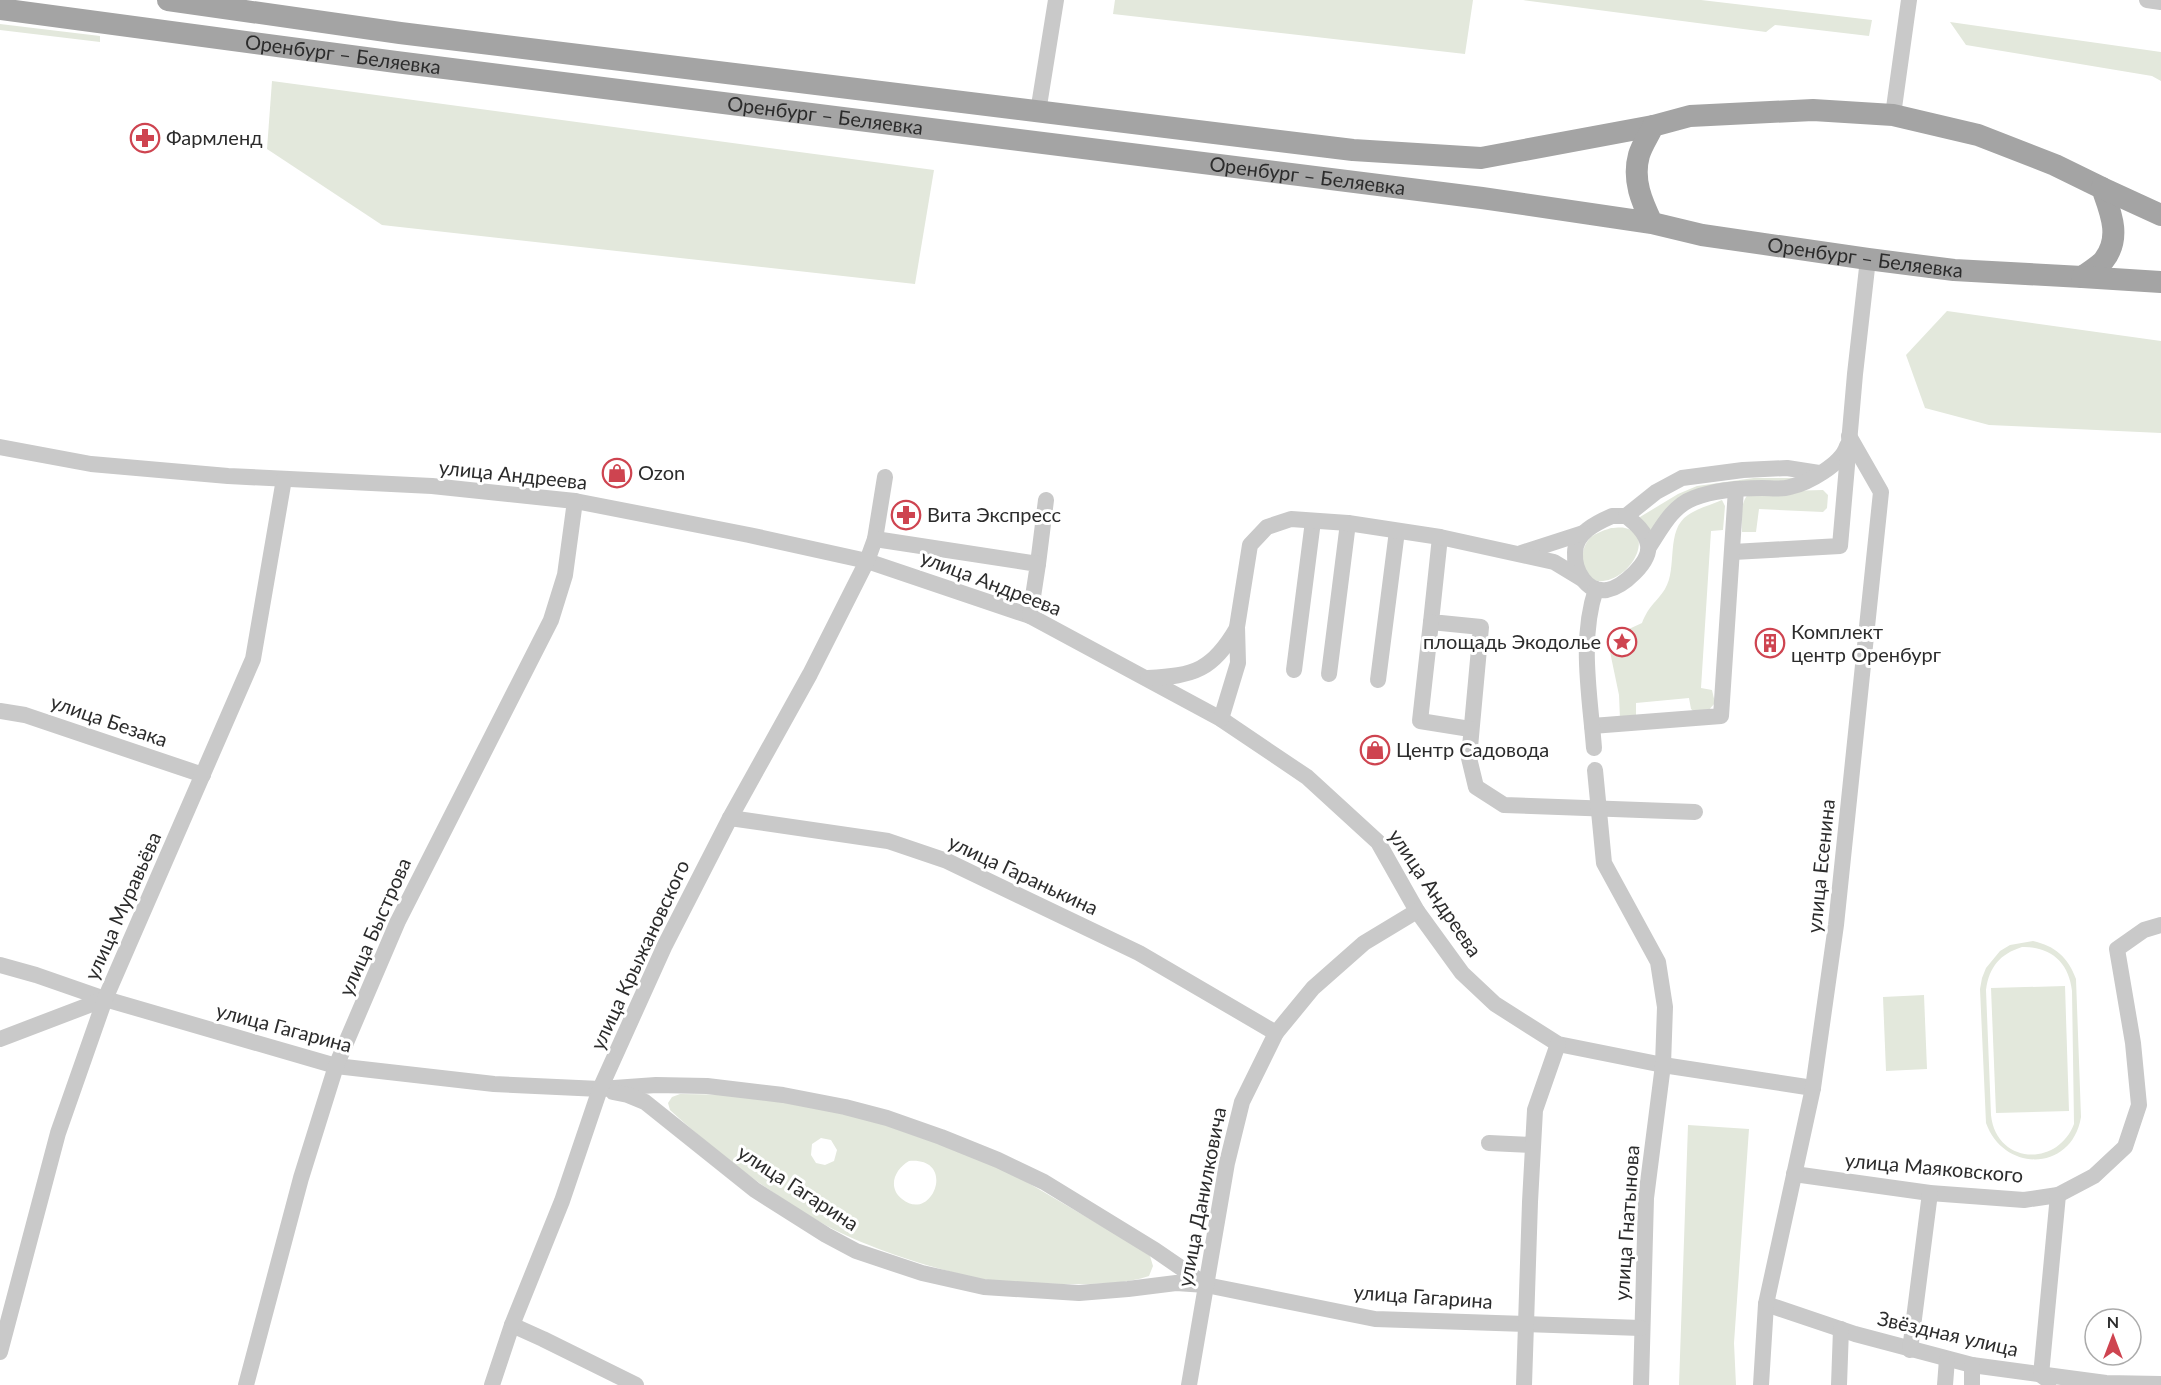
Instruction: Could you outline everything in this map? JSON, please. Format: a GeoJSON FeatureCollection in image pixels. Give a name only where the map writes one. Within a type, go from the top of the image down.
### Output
{"type":"FeatureCollection","features":[{"type":"Feature","properties":{"kind":"main road","name":"Оренбург – Беляевка"},"geometry":{"type":"LineString","coordinates":[[168,0],[400,33],[1353,150],[1481,158],[1653,126],[1690,116],[1812,110],[1893,115],[1978,135],[2055,165],[2161,215]]}},
{"type":"Feature","properties":{"kind":"main road","name":"Оренбург – Беляевка"},"geometry":{"type":"LineString","coordinates":[[0,9],[396,62],[1482,198],[1652,223],[1702,235],[1954,270],[2161,282]]}},
{"type":"Feature","properties":{"kind":"main road"},"geometry":{"type":"LineString","coordinates":[[1652,223],[1641,199],[1637,181],[1639,156],[1653,126]]}},
{"type":"Feature","properties":{"kind":"main road"},"geometry":{"type":"LineString","coordinates":[[2082,277],[2104,260],[2114,239],[2114,222],[2102,188]]}},
{"type":"Feature","properties":{"kind":"street"},"geometry":{"type":"LineString","coordinates":[[1038,112],[1056,0]]}},
{"type":"Feature","properties":{"kind":"street"},"geometry":{"type":"LineString","coordinates":[[1893,115],[1909,0]]}},
{"type":"Feature","properties":{"kind":"street"},"geometry":{"type":"LineString","coordinates":[[2147,0],[2161,2]]}},
{"type":"Feature","properties":{"kind":"street"},"geometry":{"type":"LineString","coordinates":[[1733,552],[1840,546],[1868,259]]}},
{"type":"Feature","properties":{"kind":"street"},"geometry":{"type":"LineString","coordinates":[[1221,719],[1238,663],[1237,627],[1250,545],[1267,527],[1291,519],[1348,523],[1440,537],[1554,562],[1589,584],[1609,589],[1628,578],[1641,564],[1648,548],[1672,512],[1692,498],[1736,489],[1788,488],[1803,483],[1833,466],[1845,453],[1849,436]]}},
{"type":"Feature","properties":{"kind":"street","name":"улица Есенина"},"geometry":{"type":"LineString","coordinates":[[1761,1385],[1766,1304],[1813,1088],[1836,925],[1881,492],[1849,436]]}},
{"type":"Feature","properties":{"kind":"street","name":"улица Андреева"},"geometry":{"type":"LineString","coordinates":[[0,447],[91,464],[228,476],[432,486],[575,501],[867,561],[1030,616],[1221,719],[1307,777],[1378,842],[1417,911],[1462,973],[1496,1004],[1558,1044],[1663,1065],[1813,1088]]}},
{"type":"Feature","properties":{"kind":"street"},"geometry":{"type":"LineString","coordinates":[[1594,748],[1587,640],[1591,604],[1589,584],[1574,561],[1575,546],[1583,533],[1594,524],[1612,516],[1626,516],[1656,492],[1682,478],[1743,470],[1787,468],[1819,473]]}},
{"type":"Feature","properties":{"kind":"street","name":"улица Крыжановского"},"geometry":{"type":"LineString","coordinates":[[492,1385],[512,1325],[562,1201],[600,1089],[665,945],[730,818],[810,674],[867,561],[875,539],[885,477]]}},
{"type":"Feature","properties":{"kind":"street","name":"улица Муравьёва"},"geometry":{"type":"LineString","coordinates":[[0,1352],[58,1133],[105,999],[253,659],[284,479]]}},
{"type":"Feature","properties":{"kind":"street"},"geometry":{"type":"LineString","coordinates":[[1592,726],[1721,716],[1736,489]]}},
{"type":"Feature","properties":{"kind":"street"},"geometry":{"type":"LineString","coordinates":[[1030,616],[1046,500]]}},
{"type":"Feature","properties":{"kind":"street","name":"улица Быстрова"},"geometry":{"type":"LineString","coordinates":[[246,1385],[301,1178],[336,1066],[398,921],[551,620],[565,575],[575,501]]}},
{"type":"Feature","properties":{"kind":"street"},"geometry":{"type":"LineString","coordinates":[[1626,516],[1646,537],[1648,548]]}},
{"type":"Feature","properties":{"kind":"street"},"geometry":{"type":"LineString","coordinates":[[1294,670],[1313,521]]}},
{"type":"Feature","properties":{"kind":"street"},"geometry":{"type":"LineString","coordinates":[[1329,674],[1348,523]]}},
{"type":"Feature","properties":{"kind":"street"},"geometry":{"type":"LineString","coordinates":[[1378,680],[1397,531]]}},
{"type":"Feature","properties":{"kind":"street"},"geometry":{"type":"LineString","coordinates":[[1519,554],[1583,533]]}},
{"type":"Feature","properties":{"kind":"street"},"geometry":{"type":"LineString","coordinates":[[1440,537],[1420,721],[1470,729]]}},
{"type":"Feature","properties":{"kind":"street"},"geometry":{"type":"LineString","coordinates":[[875,539],[1038,564]]}},
{"type":"Feature","properties":{"kind":"street"},"geometry":{"type":"LineString","coordinates":[[1431,622],[1481,627],[1469,758],[1476,787],[1504,806],[1695,812]]}},
{"type":"Feature","properties":{"kind":"street"},"geometry":{"type":"LineString","coordinates":[[1148,678],[1176,677],[1207,666],[1228,643],[1237,627]]}},
{"type":"Feature","properties":{"kind":"street","name":"улица Безака"},"geometry":{"type":"LineString","coordinates":[[0,711],[25,715],[203,775]]}},
{"type":"Feature","properties":{"kind":"street","name":"улица Гнатынова"},"geometry":{"type":"LineString","coordinates":[[1595,770],[1604,863],[1658,962],[1665,1007],[1663,1065],[1646,1198],[1641,1385]]}},
{"type":"Feature","properties":{"kind":"street","name":"улица Гаранькина"},"geometry":{"type":"LineString","coordinates":[[730,818],[888,841],[947,861],[1139,953],[1276,1033]]}},
{"type":"Feature","properties":{"kind":"street","name":"улица Данилковича"},"geometry":{"type":"LineString","coordinates":[[1189,1385],[1227,1163],[1242,1102],[1276,1033],[1313,988],[1364,943],[1417,911]]}},
{"type":"Feature","properties":{"kind":"street","name":"улица Маяковского"},"geometry":{"type":"LineString","coordinates":[[1794,1174],[1930,1193],[2024,1200],[2058,1195],[2094,1176],[2125,1147],[2139,1105],[2133,1043],[2117,949],[2144,930],[2161,924]]}},
{"type":"Feature","properties":{"kind":"street","name":"улица Гагарина"},"geometry":{"type":"LineString","coordinates":[[0,965],[105,999],[336,1066],[495,1084],[600,1089],[675,1084],[736,1088],[835,1105],[887,1118],[998,1160],[1044,1182],[1155,1250],[1206,1285]]}},
{"type":"Feature","properties":{"kind":"street"},"geometry":{"type":"LineString","coordinates":[[0,1039],[105,999]]}},
{"type":"Feature","properties":{"kind":"street"},"geometry":{"type":"LineString","coordinates":[[1524,1385],[1535,1110],[1558,1044]]}},
{"type":"Feature","properties":{"kind":"street","name":"улица Гагарина"},"geometry":{"type":"LineString","coordinates":[[600,1089],[628,1095],[645,1102],[755,1190],[826,1235],[856,1251],[922,1273],[984,1287],[1037,1292],[1079,1293],[1176,1282],[1206,1285],[1375,1319],[1641,1328]]}},
{"type":"Feature","properties":{"kind":"street"},"geometry":{"type":"LineString","coordinates":[[1489,1143],[1533,1145]]}},
{"type":"Feature","properties":{"kind":"street"},"geometry":{"type":"LineString","coordinates":[[1910,1350],[1930,1193]]}},
{"type":"Feature","properties":{"kind":"street"},"geometry":{"type":"LineString","coordinates":[[2048,1380],[2058,1195]]}},
{"type":"Feature","properties":{"kind":"street","name":"Звёздная улица"},"geometry":{"type":"LineString","coordinates":[[1766,1304],[1910,1350],[1971,1365],[2048,1380],[2161,1384]]}},
{"type":"Feature","properties":{"kind":"street"},"geometry":{"type":"LineString","coordinates":[[512,1325],[636,1385]]}},
{"type":"Feature","properties":{"kind":"street"},"geometry":{"type":"LineString","coordinates":[[1839,1385],[1841,1329]]}},
{"type":"Feature","properties":{"kind":"street"},"geometry":{"type":"LineString","coordinates":[[1945,1385],[1947,1359]]}},
{"type":"Feature","properties":{"kind":"street"},"geometry":{"type":"LineString","coordinates":[[1971,1365],[1972,1385]]}},
{"type":"Feature","properties":{"kind":"shaded area"},"geometry":{"type":"Polygon","coordinates":[[[1115,0],[1473,0],[1465,54],[1113,14],[1115,0]]]}},
{"type":"Feature","properties":{"kind":"shaded area"},"geometry":{"type":"Polygon","coordinates":[[[1523,0],[1701,0],[1872,20],[1869,36],[1775,25],[1766,32],[1523,0]]]}},
{"type":"Feature","properties":{"kind":"shaded area"},"geometry":{"type":"Polygon","coordinates":[[[1950,22],[2161,52],[2161,81],[2152,76],[1966,45],[1950,22]]]}},
{"type":"Feature","properties":{"kind":"shaded area"},"geometry":{"type":"Polygon","coordinates":[[[0,24],[100,36],[100,42],[0,30],[0,24]]]}},
{"type":"Feature","properties":{"kind":"shaded area"},"geometry":{"type":"Polygon","coordinates":[[[272,81],[934,170],[915,284],[382,225],[267,149],[272,81]]]}},
{"type":"Feature","properties":{"kind":"shaded area"},"geometry":{"type":"Polygon","coordinates":[[[1947,311],[2161,341],[2161,433],[1989,425],[1925,408],[1906,355],[1947,311]]]}},
{"type":"Feature","properties":{"kind":"shaded area"},"geometry":{"type":"Polygon","coordinates":[[[1754,478],[1799,478],[1800,482],[1720,486],[1650,535],[1635,520],[1678,494],[1697,486],[1754,478]]]}},
{"type":"Feature","properties":{"kind":"shaded area"},"geometry":{"type":"Polygon","coordinates":[[[1823,490],[1828,495],[1827,508],[1823,512],[1759,509],[1756,532],[1742,532],[1743,505],[1747,495],[1751,492],[1823,490]]]}},
{"type":"Feature","properties":{"kind":"shaded area"},"geometry":{"type":"Polygon","coordinates":[[[1722,500],[1725,506],[1723,530],[1711,531],[1701,688],[1712,690],[1715,703],[1706,713],[1696,713],[1691,709],[1689,698],[1636,703],[1636,719],[1620,719],[1619,695],[1609,647],[1618,634],[1642,623],[1665,589],[1671,571],[1674,539],[1681,522],[1700,508],[1722,500]]]}},
{"type":"Feature","properties":{"kind":"shaded area"},"geometry":{"type":"Polygon","coordinates":[[[1611,528],[1625,528],[1634,532],[1638,540],[1638,549],[1635,558],[1619,575],[1609,580],[1598,581],[1588,576],[1585,571],[1583,552],[1592,537],[1611,528]]]}},
{"type":"Feature","properties":{"kind":"shaded area"},"geometry":{"type":"Polygon","coordinates":[[[2033,941],[2054,949],[2069,964],[2076,979],[2081,1117],[2075,1135],[2065,1148],[2052,1156],[2037,1159],[2022,1158],[2007,1151],[1995,1139],[1986,1123],[1980,989],[1986,968],[2000,951],[2010,945],[2033,941]],[[2032,947],[2014,950],[1997,962],[1986,990],[1991,1115],[1995,1131],[2004,1143],[2015,1151],[2028,1154],[2042,1153],[2055,1148],[2066,1138],[2074,1124],[2070,981],[2067,972],[2056,958],[2041,949],[2032,947]]]}},
{"type":"Feature","properties":{"kind":"shaded area"},"geometry":{"type":"Polygon","coordinates":[[[2065,986],[2069,1111],[1996,1113],[1991,988],[2065,986]]]}},
{"type":"Feature","properties":{"kind":"shaded area"},"geometry":{"type":"Polygon","coordinates":[[[1924,995],[1927,1069],[1886,1071],[1883,997],[1924,995]]]}},
{"type":"Feature","properties":{"kind":"shaded area"},"geometry":{"type":"Polygon","coordinates":[[[680,1094],[742,1095],[843,1113],[937,1140],[994,1163],[1129,1242],[1150,1256],[1153,1266],[1149,1276],[1118,1282],[1022,1283],[982,1279],[903,1257],[827,1226],[765,1187],[706,1142],[670,1110],[668,1103],[672,1097],[680,1094]],[[821,1138],[812,1144],[811,1155],[816,1163],[825,1165],[834,1161],[837,1150],[831,1140],[821,1138]],[[909,1161],[897,1173],[895,1189],[902,1199],[913,1204],[923,1203],[935,1188],[936,1178],[933,1169],[924,1163],[909,1161]]]}},
{"type":"Feature","properties":{"kind":"shaded area"},"geometry":{"type":"Polygon","coordinates":[[[1688,1125],[1749,1129],[1734,1343],[1736,1385],[1679,1385],[1688,1125]]]}},
{"type":"Feature","properties":{"kind":"place","name":"Фармленд"},"geometry":{"type":"Point","coordinates":[145,138]}},
{"type":"Feature","properties":{"kind":"place","name":"Ozon"},"geometry":{"type":"Point","coordinates":[617,473]}},
{"type":"Feature","properties":{"kind":"place","name":"Вита Экспресс"},"geometry":{"type":"Point","coordinates":[906,515]}},
{"type":"Feature","properties":{"kind":"place","name":"площадь Экодолье"},"geometry":{"type":"Point","coordinates":[1622,642]}},
{"type":"Feature","properties":{"kind":"place","name":"Комплект центр Оренбург"},"geometry":{"type":"Point","coordinates":[1770,643]}},
{"type":"Feature","properties":{"kind":"place","name":"Центр Садовода"},"geometry":{"type":"Point","coordinates":[1375,750]}}]}
